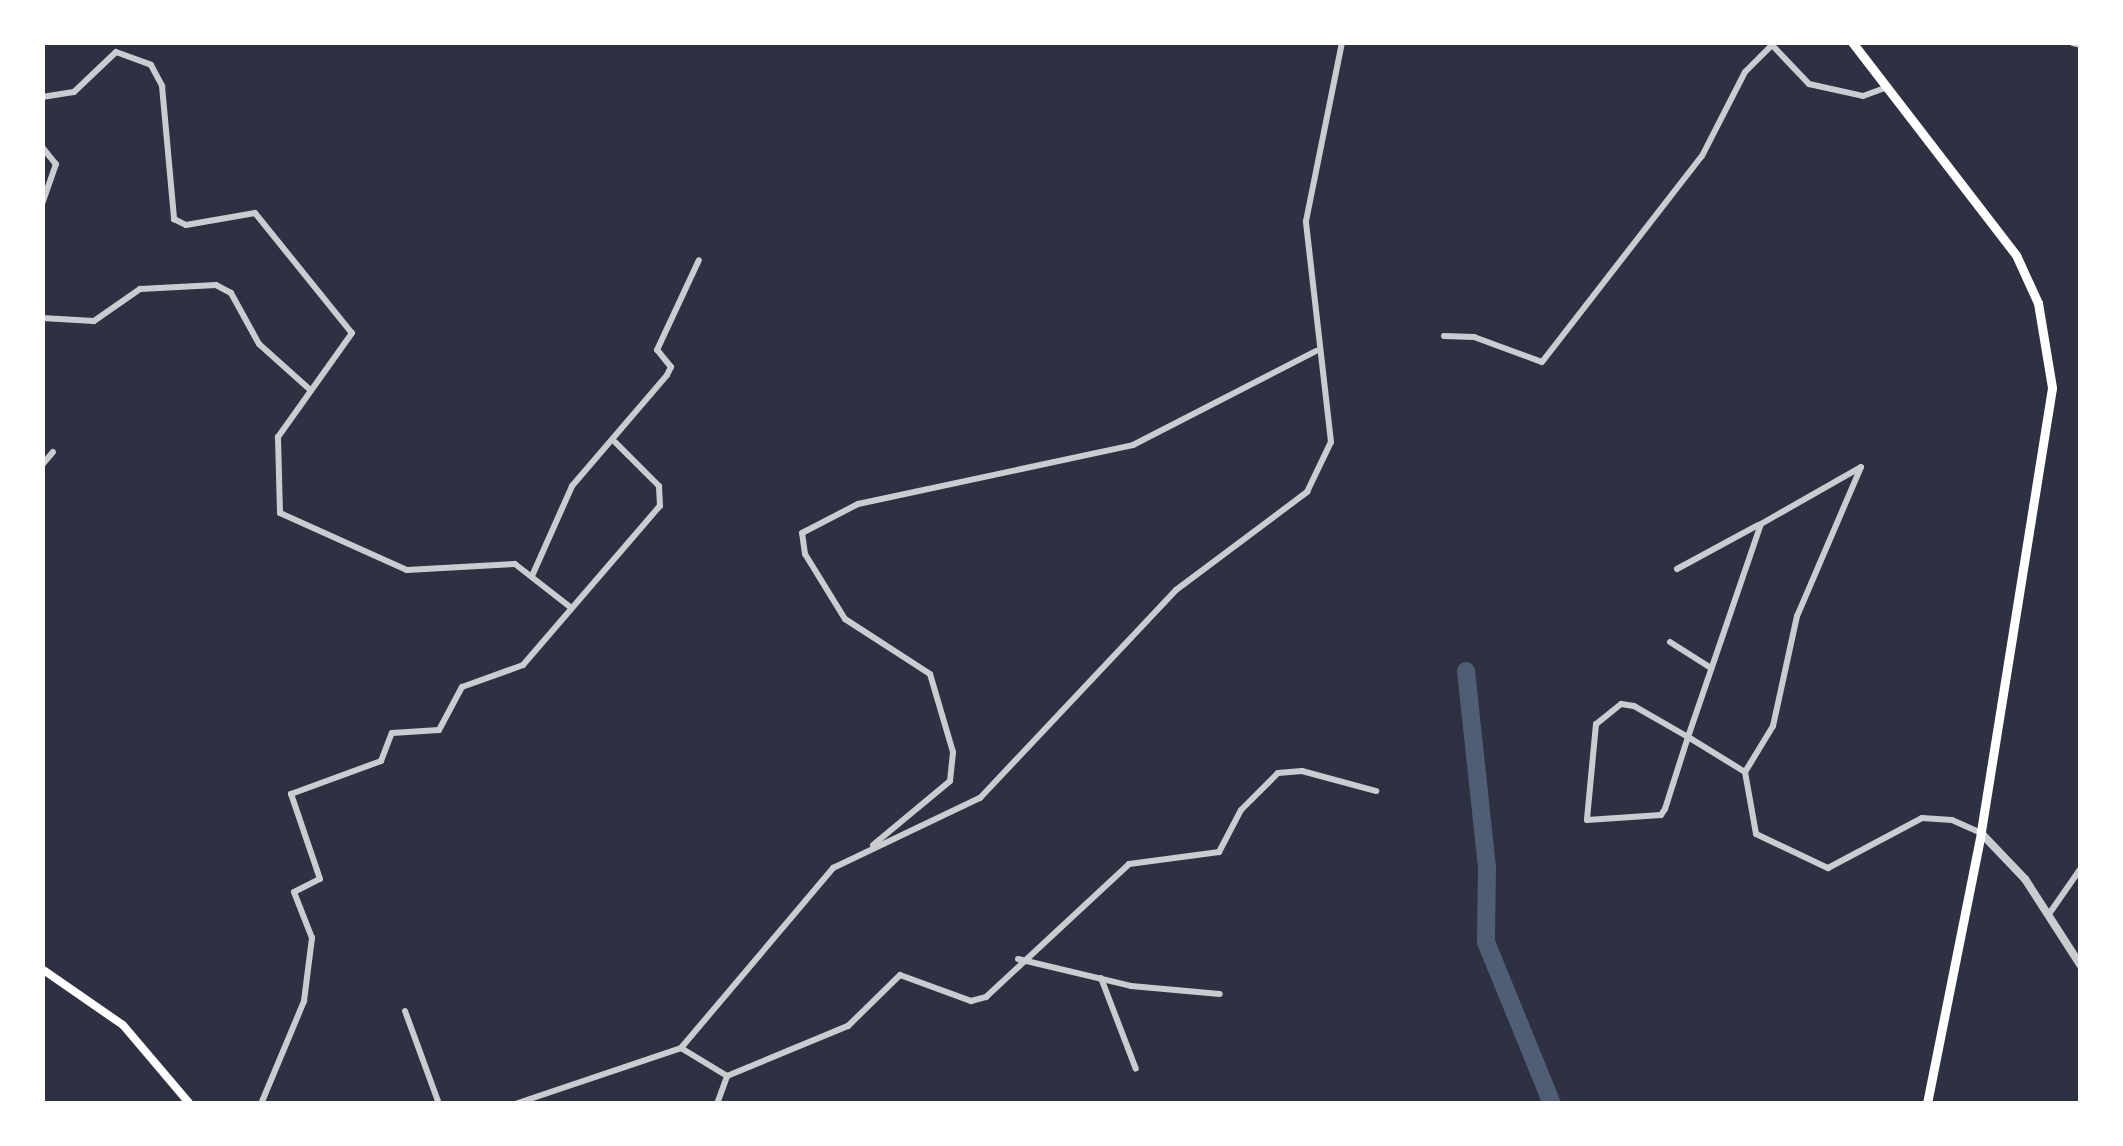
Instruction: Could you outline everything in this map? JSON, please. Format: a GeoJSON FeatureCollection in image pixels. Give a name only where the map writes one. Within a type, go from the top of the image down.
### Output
{"type":"FeatureCollection","features":[{"type":"Feature","properties":{"kind":"highway"},"geometry":{"type":"LineString","coordinates":[[1852,42],[2016,256],[2048,342],[2050,423],[1981,833],[1927,1104]]}},
{"type":"Feature","properties":{"kind":"main road"},"geometry":{"type":"LineString","coordinates":[[42,969],[123,1025],[190,1104]]}},
{"type":"Feature","properties":{"kind":"street"},"geometry":{"type":"LineString","coordinates":[[515,1104],[681,1048],[823,878],[871,848],[980,798],[1159,606],[1307,492],[1331,442],[1306,275],[1309,183],[1342,42]]}},
{"type":"Feature","properties":{"kind":"street"},"geometry":{"type":"LineString","coordinates":[[1444,336],[1474,337],[1542,362],[1702,156],[1745,72],[1771,43],[1809,84],[1863,95],[1888,87]]}},
{"type":"Feature","properties":{"kind":"street"},"geometry":{"type":"LineString","coordinates":[[42,97],[74,92],[116,52],[160,73],[174,220],[186,225],[255,213],[352,333],[308,388],[278,436],[280,513],[407,570],[500,562],[532,576],[569,606]]}},
{"type":"Feature","properties":{"kind":"street"},"geometry":{"type":"LineString","coordinates":[[42,147],[56,164],[42,204]]}},
{"type":"Feature","properties":{"kind":"street"},"geometry":{"type":"LineString","coordinates":[[532,576],[561,503],[615,442],[671,367],[657,350],[699,260]]}},
{"type":"Feature","properties":{"kind":"street"},"geometry":{"type":"LineString","coordinates":[[42,318],[94,321],[140,289],[216,286],[231,293],[259,344],[308,388]]}},
{"type":"Feature","properties":{"kind":"street"},"geometry":{"type":"LineString","coordinates":[[871,848],[950,781],[953,752],[930,674],[845,619],[805,554],[802,533],[858,504],[1133,445],[1313,358],[1318,348]]}},
{"type":"Feature","properties":{"kind":"street"},"geometry":{"type":"LineString","coordinates":[[261,1104],[304,1000],[312,938],[294,892],[320,879],[291,794],[381,761],[392,733],[439,730],[462,687],[513,673],[664,496],[615,442]]}},
{"type":"Feature","properties":{"kind":"street"},"geometry":{"type":"LineString","coordinates":[[42,465],[53,452]]}},
{"type":"Feature","properties":{"kind":"street"},"geometry":{"type":"LineString","coordinates":[[1677,569],[1861,467],[1798,616],[1773,726],[1745,772],[1756,834],[1815,867],[1843,865],[1922,818],[1940,817],[1981,833],[2025,879],[2081,966]]}},
{"type":"Feature","properties":{"kind":"street"},"geometry":{"type":"LineString","coordinates":[[1745,772],[1688,737],[1634,706],[1601,717],[1587,820],[1661,814],[1688,737],[1761,524]]}},
{"type":"Feature","properties":{"kind":"street"},"geometry":{"type":"LineString","coordinates":[[1670,642],[1711,668]]}},
{"type":"Feature","properties":{"kind":"street"},"geometry":{"type":"LineString","coordinates":[[717,1104],[728,1076],[848,1025],[900,975],[971,1001],[986,997],[1018,959],[1049,941],[1129,864],[1219,852],[1241,809],[1278,773],[1302,771],[1376,791]]}},
{"type":"Feature","properties":{"kind":"street"},"geometry":{"type":"LineString","coordinates":[[2046,918],[2081,868]]}},
{"type":"Feature","properties":{"kind":"street"},"geometry":{"type":"LineString","coordinates":[[1018,959],[1101,978],[1220,994]]}},
{"type":"Feature","properties":{"kind":"street"},"geometry":{"type":"LineString","coordinates":[[1101,978],[1136,1069]]}},
{"type":"Feature","properties":{"kind":"street"},"geometry":{"type":"LineString","coordinates":[[405,1011],[440,1104]]}},
{"type":"Feature","properties":{"kind":"street"},"geometry":{"type":"LineString","coordinates":[[681,1048],[728,1076]]}},
{"type":"Feature","properties":{"kind":"waterway"},"geometry":{"type":"LineString","coordinates":[[1466,671],[1487,866],[1486,942],[1552,1104]]}}]}
